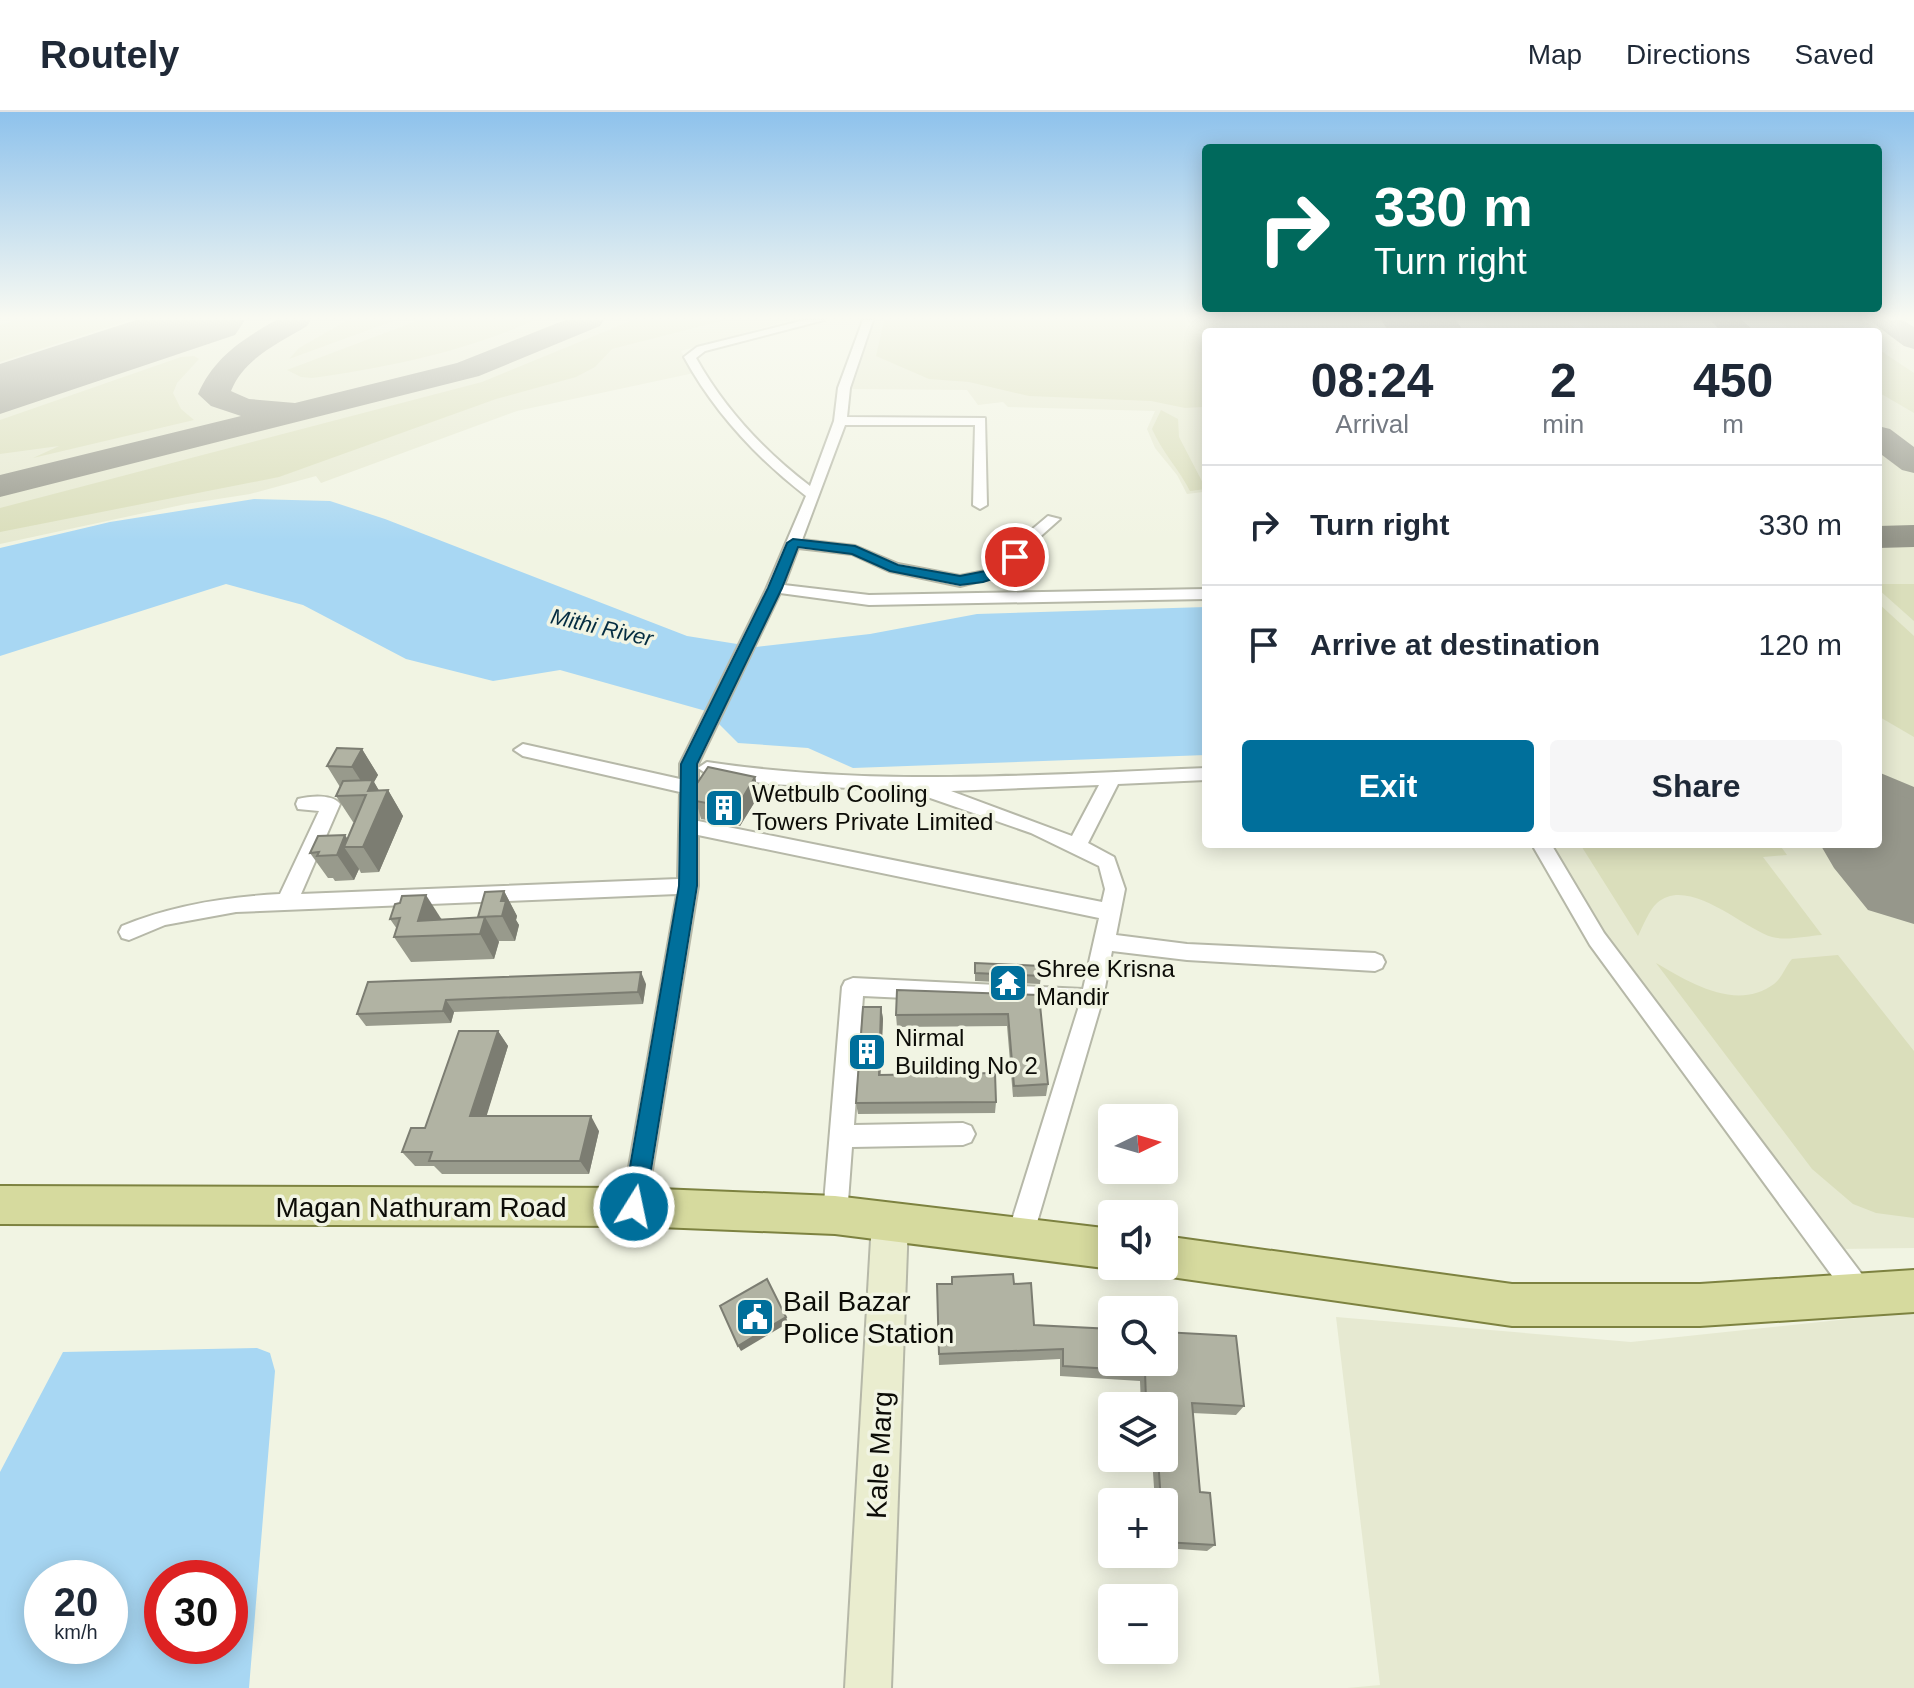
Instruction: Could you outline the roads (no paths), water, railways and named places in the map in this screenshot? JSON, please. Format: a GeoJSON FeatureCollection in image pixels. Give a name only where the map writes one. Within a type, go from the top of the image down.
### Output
{"type":"FeatureCollection","features":[{"type":"Feature","properties":{"kind":"main road","name":"Magan Nathuram Road"},"geometry":{"type":"LineString","coordinates":[[0,1205],[634,1207],[835,1215],[1098,1247]]}},
{"type":"Feature","properties":{"kind":"main road","name":"Kale Marg"},"geometry":{"type":"LineString","coordinates":[[868,1688],[890,1222]]}},
{"type":"Feature","properties":{"kind":"main road"},"geometry":{"type":"LineString","coordinates":[[1178,1258],[1512,1305],[1700,1305],[1914,1291]]}},
{"type":"Feature","properties":{"kind":"street"},"geometry":{"type":"LineString","coordinates":[[714,394],[779,471],[813,495]]}},
{"type":"Feature","properties":{"kind":"street"},"geometry":{"type":"LineString","coordinates":[[634,1207],[688,886],[689,764],[774,590],[840,421],[843,394]]}},
{"type":"Feature","properties":{"kind":"street"},"geometry":{"type":"LineString","coordinates":[[840,421],[981,421],[980,505]]}},
{"type":"Feature","properties":{"kind":"street"},"geometry":{"type":"LineString","coordinates":[[793,543],[855,550],[894,568],[960,581],[1000,572],[1028,540],[1053,519]]}},
{"type":"Feature","properties":{"kind":"street"},"geometry":{"type":"LineString","coordinates":[[774,590],[869,600],[1202,594]]}},
{"type":"Feature","properties":{"kind":"street"},"geometry":{"type":"LineString","coordinates":[[523,750],[689,788]]}},
{"type":"Feature","properties":{"kind":"street"},"geometry":{"type":"LineString","coordinates":[[689,764],[752,775],[916,787],[1202,774]]}},
{"type":"Feature","properties":{"kind":"street"},"geometry":{"type":"LineString","coordinates":[[1077,845],[1113,777]]}},
{"type":"Feature","properties":{"kind":"street"},"geometry":{"type":"LineString","coordinates":[[916,787],[997,812],[1077,845],[1107,862],[1115,889],[1092,998],[1020,1236]]}},
{"type":"Feature","properties":{"kind":"street"},"geometry":{"type":"LineString","coordinates":[[287,902],[331,804],[305,804]]}},
{"type":"Feature","properties":{"kind":"street"},"geometry":{"type":"LineString","coordinates":[[688,826],[1110,912]]}},
{"type":"Feature","properties":{"kind":"street"},"geometry":{"type":"LineString","coordinates":[[1544,848],[1614,964],[1648,1004],[1863,1295]]}},
{"type":"Feature","properties":{"kind":"street"},"geometry":{"type":"LineString","coordinates":[[129,932],[162,918],[236,904],[688,886]]}},
{"type":"Feature","properties":{"kind":"street"},"geometry":{"type":"LineString","coordinates":[[1103,942],[1187,952],[1375,962]]}},
{"type":"Feature","properties":{"kind":"street"},"geometry":{"type":"LineString","coordinates":[[835,1215],[853,987],[1092,998]]}},
{"type":"Feature","properties":{"kind":"street"},"geometry":{"type":"LineString","coordinates":[[841,1136],[963,1134]]}},
{"type":"Feature","properties":{"kind":"water","name":"Mithi River"},"geometry":{"type":"Polygon","coordinates":[[[254,499],[330,501],[385,519],[687,636],[756,647],[870,634],[977,614],[1202,607],[1202,755],[853,768],[808,748],[738,743],[706,711],[560,670],[493,681],[406,659],[303,605],[226,584],[0,656],[0,548],[110,522],[254,499]]]}},
{"type":"Feature","properties":{"kind":"water"},"geometry":{"type":"Polygon","coordinates":[[[257,1348],[270,1353],[275,1371],[249,1688],[0,1688],[0,1472],[63,1352],[257,1348]]]}},
{"type":"Feature","properties":{"kind":"place","name":"Wetbulb Cooling Towers Private Limited"},"geometry":{"type":"Point","coordinates":[724,808]}},
{"type":"Feature","properties":{"kind":"place","name":"Shree Krisna Mandir"},"geometry":{"type":"Point","coordinates":[1008,983]}},
{"type":"Feature","properties":{"kind":"place","name":"Nirmal Building No 2"},"geometry":{"type":"Point","coordinates":[867,1052]}},
{"type":"Feature","properties":{"kind":"place","name":"Bail Bazar Police Station"},"geometry":{"type":"Point","coordinates":[755,1317]}}]}
